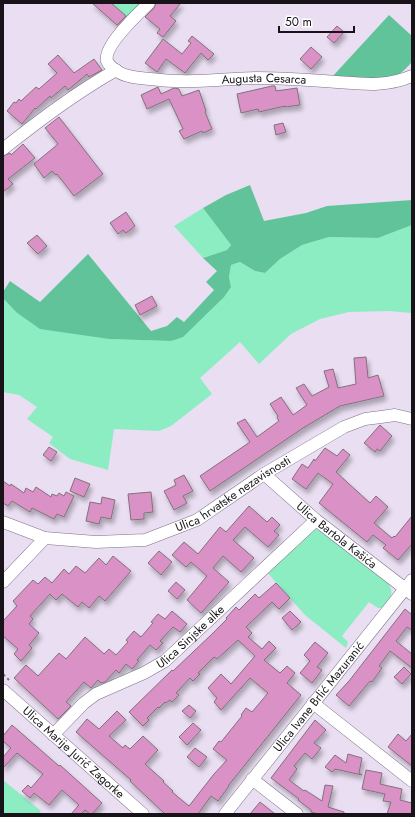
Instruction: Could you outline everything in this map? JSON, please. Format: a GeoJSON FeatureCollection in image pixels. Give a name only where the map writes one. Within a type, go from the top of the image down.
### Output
{"type":"FeatureCollection","features":[{"type":"Feature","properties":{"kind":"street"},"geometry":{"type":"LineString","coordinates":[[3,149],[57,107],[116,70],[107,60],[108,54],[118,37],[149,3]]}},
{"type":"Feature","properties":{"kind":"street","name":"Augusta Cesarca"},"geometry":{"type":"LineString","coordinates":[[116,70],[128,76],[173,82],[279,79],[375,85],[393,83],[412,76]]}},
{"type":"Feature","properties":{"kind":"street","name":"Ulica hrvatske nezavisnosti"},"geometry":{"type":"LineString","coordinates":[[3,522],[45,538],[96,542],[145,540],[197,520],[264,474],[344,427],[365,419],[395,415],[412,419]]}},
{"type":"Feature","properties":{"kind":"street","name":"Ulica Bartola Kašića"},"geometry":{"type":"LineString","coordinates":[[264,474],[316,520],[410,587]]}},
{"type":"Feature","properties":{"kind":"street","name":"Ulica Sinjske alke"},"geometry":{"type":"LineString","coordinates":[[53,735],[84,703],[96,694],[144,673],[166,661],[316,520]]}},
{"type":"Feature","properties":{"kind":"street"},"geometry":{"type":"LineString","coordinates":[[3,582],[45,538]]}},
{"type":"Feature","properties":{"kind":"street","name":"Ulica Ivane Brlić Mazuranić"},"geometry":{"type":"LineString","coordinates":[[225,814],[313,704],[410,587]]}},
{"type":"Feature","properties":{"kind":"street","name":"Ulica Marije Jurić Zagorke"},"geometry":{"type":"LineString","coordinates":[[3,690],[143,814]]}},
{"type":"Feature","properties":{"kind":"street"},"geometry":{"type":"LineString","coordinates":[[313,704],[412,781]]}},
{"type":"Feature","properties":{"kind":"street"},"geometry":{"type":"LineString","coordinates":[[252,779],[297,814]]}},
{"type":"Feature","properties":{"kind":"green space"},"geometry":{"type":"Polygon","coordinates":[[[111,3],[149,3],[132,21],[111,3]]]}},
{"type":"Feature","properties":{"kind":"green space"},"geometry":{"type":"Polygon","coordinates":[[[389,15],[412,36],[412,62],[400,74],[389,79],[365,80],[332,77],[389,15]]]}},
{"type":"Feature","properties":{"kind":"green space"},"geometry":{"type":"Polygon","coordinates":[[[250,185],[264,221],[306,213],[327,206],[412,200],[412,225],[378,238],[329,237],[302,245],[280,259],[265,273],[255,271],[240,262],[231,265],[229,277],[231,287],[224,297],[183,337],[171,341],[109,339],[40,329],[16,312],[3,298],[3,292],[10,281],[40,302],[88,254],[151,331],[167,326],[177,317],[184,322],[214,290],[206,282],[217,271],[203,258],[227,250],[231,245],[203,208],[226,195],[250,185]]]}},
{"type":"Feature","properties":{"kind":"green space"},"geometry":{"type":"Polygon","coordinates":[[[203,208],[231,245],[227,250],[203,258],[174,226],[203,208]]]}},
{"type":"Feature","properties":{"kind":"green space"},"geometry":{"type":"Polygon","coordinates":[[[412,225],[412,313],[389,311],[349,312],[320,319],[291,334],[259,364],[240,342],[200,378],[212,394],[171,426],[159,431],[114,429],[108,470],[70,459],[49,443],[53,437],[27,419],[37,407],[19,395],[3,392],[3,298],[16,312],[76,333],[109,339],[171,341],[231,287],[229,277],[231,265],[240,262],[255,271],[265,273],[280,259],[302,245],[329,237],[378,238],[412,225]]]}},
{"type":"Feature","properties":{"kind":"green space"},"geometry":{"type":"Polygon","coordinates":[[[311,529],[316,529],[323,533],[388,583],[391,590],[390,599],[383,608],[378,608],[369,602],[342,636],[348,642],[346,648],[305,615],[265,570],[311,529]]]}},
{"type":"Feature","properties":{"kind":"green space"},"geometry":{"type":"Polygon","coordinates":[[[3,780],[41,811],[39,814],[3,814],[3,780]]]}},
{"type":"Feature","properties":{"kind":"building"},"geometry":{"type":"Polygon","coordinates":[[[92,3],[111,3],[126,16],[117,25],[92,3]]]}},
{"type":"Feature","properties":{"kind":"building"},"geometry":{"type":"Polygon","coordinates":[[[156,3],[181,3],[170,16],[176,21],[163,37],[157,33],[160,29],[145,17],[154,8],[156,3]]]}},
{"type":"Feature","properties":{"kind":"building"},"geometry":{"type":"Polygon","coordinates":[[[337,26],[344,32],[334,43],[327,37],[337,26]]]}},
{"type":"Feature","properties":{"kind":"building"},"geometry":{"type":"Polygon","coordinates":[[[192,36],[214,54],[208,60],[201,53],[185,73],[166,59],[157,72],[145,63],[163,39],[182,54],[191,43],[188,41],[192,36]]]}},
{"type":"Feature","properties":{"kind":"building"},"geometry":{"type":"Polygon","coordinates":[[[311,47],[322,57],[311,69],[300,59],[311,47]]]}},
{"type":"Feature","properties":{"kind":"building"},"geometry":{"type":"Polygon","coordinates":[[[58,55],[74,73],[94,59],[102,70],[89,77],[87,74],[68,90],[65,86],[51,98],[50,96],[36,109],[35,108],[22,124],[7,111],[14,102],[16,103],[19,99],[21,101],[36,87],[39,89],[57,73],[48,64],[58,55]]]}},
{"type":"Feature","properties":{"kind":"building"},"geometry":{"type":"Polygon","coordinates":[[[275,86],[276,91],[297,88],[300,105],[285,106],[259,112],[258,109],[241,113],[237,94],[275,86]]]}},
{"type":"Feature","properties":{"kind":"building"},"geometry":{"type":"Polygon","coordinates":[[[158,87],[161,94],[174,88],[179,89],[182,96],[199,90],[206,111],[205,112],[212,129],[203,133],[202,131],[184,139],[179,131],[183,129],[169,99],[147,109],[141,95],[158,87]]]}},
{"type":"Feature","properties":{"kind":"building"},"geometry":{"type":"Polygon","coordinates":[[[59,117],[103,174],[74,196],[57,174],[56,175],[52,171],[44,178],[34,164],[58,144],[45,128],[59,117]]]}},
{"type":"Feature","properties":{"kind":"building"},"geometry":{"type":"Polygon","coordinates":[[[283,123],[286,132],[276,135],[274,125],[283,123]]]}},
{"type":"Feature","properties":{"kind":"building"},"geometry":{"type":"Polygon","coordinates":[[[23,144],[35,158],[8,179],[13,184],[3,192],[3,156],[10,153],[11,155],[23,144]]]}},
{"type":"Feature","properties":{"kind":"building"},"geometry":{"type":"Polygon","coordinates":[[[126,212],[135,226],[126,233],[123,230],[118,234],[110,223],[126,212]]]}},
{"type":"Feature","properties":{"kind":"building"},"geometry":{"type":"Polygon","coordinates":[[[37,235],[47,246],[38,254],[27,243],[37,235]]]}},
{"type":"Feature","properties":{"kind":"building"},"geometry":{"type":"Polygon","coordinates":[[[152,296],[157,306],[140,315],[135,305],[152,296]]]}},
{"type":"Feature","properties":{"kind":"building"},"geometry":{"type":"Polygon","coordinates":[[[366,357],[368,378],[378,375],[384,396],[340,406],[303,428],[210,491],[200,476],[250,442],[237,423],[245,419],[257,437],[279,421],[277,418],[278,416],[270,404],[281,397],[293,415],[307,405],[296,388],[304,384],[312,396],[329,387],[324,371],[333,369],[338,388],[356,384],[354,358],[366,357]]]}},
{"type":"Feature","properties":{"kind":"building"},"geometry":{"type":"Polygon","coordinates":[[[380,425],[392,436],[380,451],[377,449],[375,452],[364,443],[380,425]]]}},
{"type":"Feature","properties":{"kind":"building"},"geometry":{"type":"Polygon","coordinates":[[[49,447],[57,452],[51,461],[43,455],[49,447]]]}},
{"type":"Feature","properties":{"kind":"building"},"geometry":{"type":"Polygon","coordinates":[[[325,448],[337,456],[343,449],[350,455],[336,472],[370,503],[376,496],[388,507],[374,523],[392,538],[394,536],[395,537],[412,516],[412,544],[398,560],[383,548],[386,545],[373,535],[367,542],[319,503],[333,484],[318,473],[306,489],[292,479],[302,464],[308,468],[314,459],[315,461],[325,448]]]}},
{"type":"Feature","properties":{"kind":"building"},"geometry":{"type":"Polygon","coordinates":[[[184,475],[193,491],[183,496],[187,503],[174,510],[164,491],[176,485],[174,480],[184,475]]]}},
{"type":"Feature","properties":{"kind":"building"},"geometry":{"type":"Polygon","coordinates":[[[75,478],[90,484],[84,497],[70,491],[75,478]]]}},
{"type":"Feature","properties":{"kind":"building"},"geometry":{"type":"Polygon","coordinates":[[[3,481],[10,486],[11,484],[24,493],[26,488],[33,492],[36,487],[51,497],[52,494],[57,496],[59,493],[64,496],[66,492],[74,496],[64,517],[57,514],[54,519],[32,508],[30,512],[12,501],[8,506],[3,503],[3,481]]]}},
{"type":"Feature","properties":{"kind":"building"},"geometry":{"type":"Polygon","coordinates":[[[151,492],[153,512],[144,513],[144,519],[131,520],[128,494],[151,492]]]}},
{"type":"Feature","properties":{"kind":"building"},"geometry":{"type":"Polygon","coordinates":[[[102,497],[115,500],[111,519],[101,517],[99,524],[86,521],[90,502],[101,504],[102,497]]]}},
{"type":"Feature","properties":{"kind":"building"},"geometry":{"type":"Polygon","coordinates":[[[249,506],[267,522],[272,517],[280,525],[274,531],[279,535],[268,547],[245,527],[233,540],[254,558],[241,572],[223,556],[213,568],[229,582],[201,613],[187,600],[207,576],[191,562],[186,567],[172,555],[184,542],[198,554],[220,527],[226,532],[249,506]]]}},
{"type":"Feature","properties":{"kind":"building"},"geometry":{"type":"Polygon","coordinates":[[[159,551],[172,562],[161,575],[148,563],[159,551]]]}},
{"type":"Feature","properties":{"kind":"building"},"geometry":{"type":"Polygon","coordinates":[[[113,556],[131,571],[105,601],[99,596],[89,608],[82,602],[78,607],[62,594],[56,600],[50,594],[30,616],[33,619],[29,624],[39,633],[29,645],[32,648],[21,661],[14,654],[18,649],[3,636],[3,621],[17,606],[13,601],[33,580],[38,584],[45,577],[52,583],[64,569],[69,574],[76,566],[85,573],[99,558],[106,565],[113,556]]]}},
{"type":"Feature","properties":{"kind":"building"},"geometry":{"type":"Polygon","coordinates":[[[176,582],[185,590],[177,599],[168,591],[176,582]]]}},
{"type":"Feature","properties":{"kind":"building"},"geometry":{"type":"Polygon","coordinates":[[[276,583],[290,598],[279,609],[272,602],[246,627],[252,633],[248,637],[262,649],[269,641],[276,648],[264,660],[280,673],[287,666],[295,673],[287,683],[301,695],[228,786],[218,801],[211,796],[198,814],[165,814],[130,781],[131,780],[76,732],[87,719],[99,729],[117,711],[126,720],[109,736],[123,748],[125,745],[130,749],[143,736],[158,750],[145,764],[164,781],[163,782],[173,791],[172,792],[189,806],[227,760],[213,749],[219,741],[221,742],[242,716],[241,715],[246,708],[252,712],[268,693],[250,678],[221,710],[214,702],[217,698],[208,688],[221,674],[231,684],[255,656],[238,640],[217,659],[214,657],[198,673],[200,674],[193,681],[190,678],[176,693],[179,695],[172,702],[170,700],[166,703],[165,702],[159,708],[158,707],[147,718],[149,720],[143,726],[129,712],[212,634],[227,619],[226,618],[236,607],[239,610],[255,594],[259,598],[276,583]]]}},
{"type":"Feature","properties":{"kind":"building"},"geometry":{"type":"Polygon","coordinates":[[[405,609],[412,615],[412,630],[407,627],[396,641],[412,654],[412,668],[390,651],[379,666],[382,668],[372,682],[370,681],[349,706],[336,695],[349,681],[405,609]]]}},
{"type":"Feature","properties":{"kind":"building"},"geometry":{"type":"Polygon","coordinates":[[[172,611],[187,624],[180,632],[173,627],[160,641],[163,643],[156,650],[150,645],[137,660],[139,661],[132,669],[126,664],[119,673],[116,670],[105,682],[101,683],[98,680],[91,688],[84,682],[66,702],[71,706],[58,719],[14,678],[26,665],[38,676],[59,653],[66,659],[85,637],[104,654],[109,649],[116,655],[128,642],[126,640],[134,631],[141,637],[153,623],[151,622],[158,614],[165,619],[172,611]]]}},
{"type":"Feature","properties":{"kind":"building"},"geometry":{"type":"Polygon","coordinates":[[[290,611],[301,622],[292,630],[282,618],[290,611]]]}},
{"type":"Feature","properties":{"kind":"building"},"geometry":{"type":"Polygon","coordinates":[[[315,642],[328,653],[317,667],[322,670],[312,683],[300,673],[310,661],[304,655],[315,642]]]}},
{"type":"Feature","properties":{"kind":"building"},"geometry":{"type":"Polygon","coordinates":[[[404,667],[411,674],[402,684],[394,677],[404,667]]]}},
{"type":"Feature","properties":{"kind":"building"},"geometry":{"type":"Polygon","coordinates":[[[189,705],[196,711],[190,718],[182,711],[189,705]]]}},
{"type":"Feature","properties":{"kind":"building"},"geometry":{"type":"Polygon","coordinates":[[[315,720],[326,730],[314,743],[321,748],[312,759],[305,753],[294,766],[297,769],[289,780],[304,791],[305,790],[322,801],[325,785],[333,786],[328,807],[344,812],[344,814],[318,814],[311,812],[311,810],[298,800],[299,799],[271,778],[315,720]]]}},
{"type":"Feature","properties":{"kind":"building"},"geometry":{"type":"Polygon","coordinates":[[[193,723],[201,730],[187,745],[179,737],[193,723]]]}},
{"type":"Feature","properties":{"kind":"building"},"geometry":{"type":"Polygon","coordinates":[[[12,725],[59,766],[60,765],[102,803],[92,814],[85,810],[81,814],[71,814],[79,805],[62,790],[49,805],[34,793],[30,798],[22,791],[28,785],[31,788],[43,774],[17,753],[3,768],[3,757],[11,748],[3,741],[3,736],[12,725]]]}},
{"type":"Feature","properties":{"kind":"building"},"geometry":{"type":"Polygon","coordinates":[[[398,734],[406,741],[412,734],[412,766],[388,747],[398,734]]]}},
{"type":"Feature","properties":{"kind":"building"},"geometry":{"type":"Polygon","coordinates":[[[195,748],[207,757],[199,767],[187,757],[195,748]]]}},
{"type":"Feature","properties":{"kind":"building"},"geometry":{"type":"Polygon","coordinates":[[[348,754],[362,758],[359,773],[362,775],[335,769],[332,772],[325,767],[335,755],[346,763],[348,754]]]}},
{"type":"Feature","properties":{"kind":"building"},"geometry":{"type":"Polygon","coordinates":[[[366,770],[382,773],[380,784],[402,789],[400,800],[412,803],[412,814],[387,814],[391,802],[383,801],[385,794],[362,789],[366,770]]]}},
{"type":"Feature","properties":{"kind":"building"},"geometry":{"type":"Polygon","coordinates":[[[260,802],[275,814],[250,814],[260,802]]]}}]}
